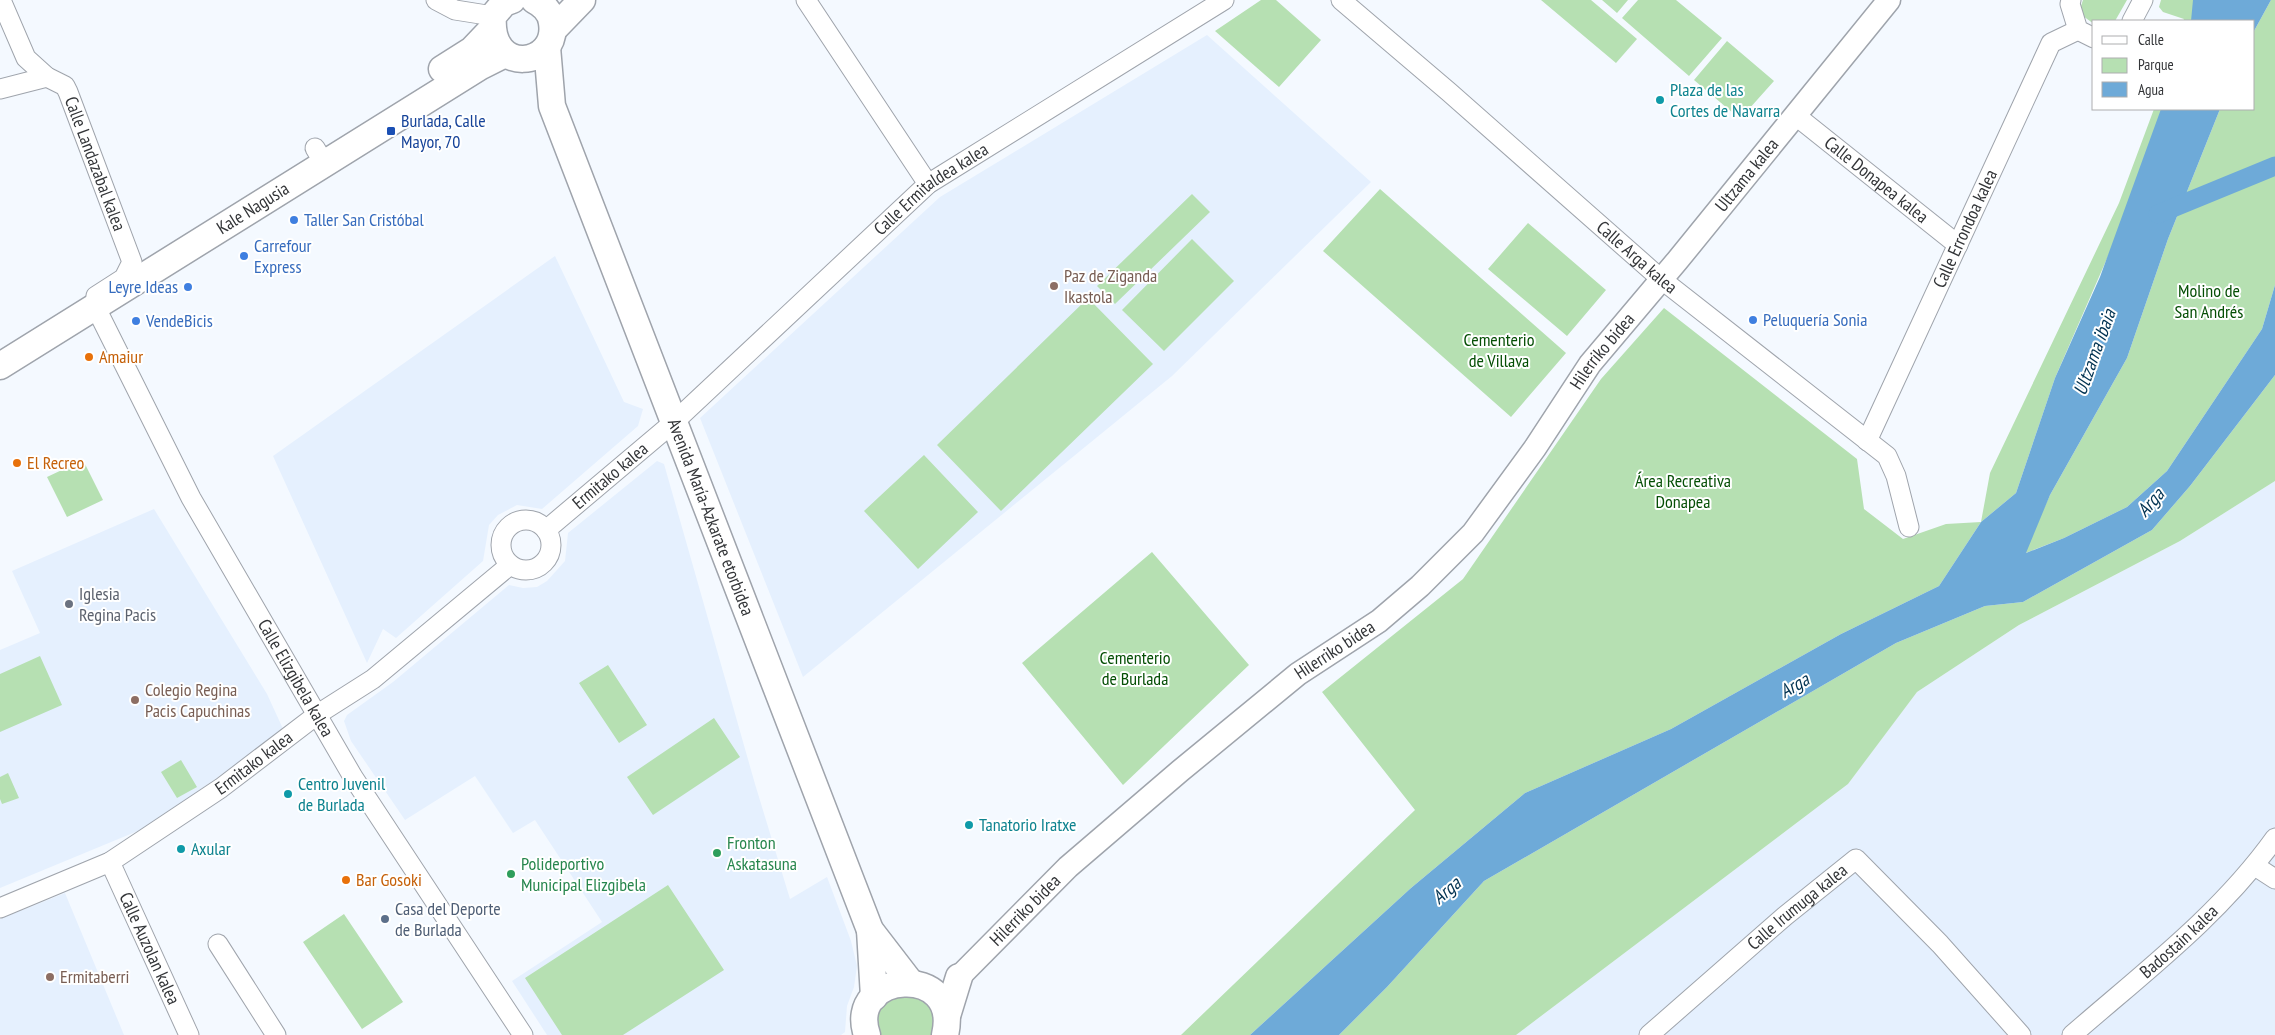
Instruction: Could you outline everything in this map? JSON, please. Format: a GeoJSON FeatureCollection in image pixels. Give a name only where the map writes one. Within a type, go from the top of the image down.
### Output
{"type":"FeatureCollection","features":[{"type":"Feature","properties":{"kind":"main road","name":"Avenida María-Azkarate etorbidea"},"geometry":{"type":"LineString","coordinates":[[534,0],[544,6],[551,17],[552,106]]}},
{"type":"Feature","properties":{"kind":"main road","name":"Kale Nagusia"},"geometry":{"type":"LineString","coordinates":[[0,344],[132,262],[481,66],[511,56],[528,58],[538,55],[582,0]]}},
{"type":"Feature","properties":{"kind":"main road","name":"Avenida María-Azkarate etorbidea"},"geometry":{"type":"LineString","coordinates":[[499,15],[493,38],[498,47],[511,56],[552,106],[870,930]]}},
{"type":"Feature","properties":{"kind":"main road","name":"Kale Nagusia"},"geometry":{"type":"LineString","coordinates":[[0,366],[95,306],[472,50],[499,15]]}},
{"type":"Feature","properties":{"kind":"main road"},"geometry":{"type":"LineString","coordinates":[[870,930],[916,984],[929,989],[941,1001],[946,1026]]}},
{"type":"Feature","properties":{"kind":"main road"},"geometry":{"type":"LineString","coordinates":[[870,930],[874,997]]}},
{"type":"Feature","properties":{"kind":"main road"},"geometry":{"type":"LineString","coordinates":[[867,1035],[866,1013],[874,997],[887,987],[959,977]]}},
{"type":"Feature","properties":{"kind":"main road","name":"Hilerriko bidea"},"geometry":{"type":"LineString","coordinates":[[946,1026],[959,977]]}},
{"type":"Feature","properties":{"kind":"street","name":"Calle Landazabal kalea"},"geometry":{"type":"LineString","coordinates":[[1,0],[26,58],[47,76],[65,86],[132,262]]}},
{"type":"Feature","properties":{"kind":"street"},"geometry":{"type":"LineString","coordinates":[[436,0],[455,10],[499,15]]}},
{"type":"Feature","properties":{"kind":"street"},"geometry":{"type":"LineString","coordinates":[[806,0],[928,184]]}},
{"type":"Feature","properties":{"kind":"street","name":"Calle Ermitaldea kalea"},"geometry":{"type":"LineString","coordinates":[[674,422],[928,184],[1224,0]]}},
{"type":"Feature","properties":{"kind":"street","name":"Calle Arga kalea"},"geometry":{"type":"LineString","coordinates":[[1341,0],[1450,92],[1661,279],[1887,456],[1896,476],[1909,526]]}},
{"type":"Feature","properties":{"kind":"street","name":"Ultzama kalea"},"geometry":{"type":"LineString","coordinates":[[1661,279],[1889,0]]}},
{"type":"Feature","properties":{"kind":"street","name":"Calle Errondoa kalea"},"geometry":{"type":"LineString","coordinates":[[1867,441],[2052,43],[2086,34],[2070,4],[2071,0]]}},
{"type":"Feature","properties":{"kind":"street"},"geometry":{"type":"LineString","coordinates":[[2133,20],[2143,0]]}},
{"type":"Feature","properties":{"kind":"street"},"geometry":{"type":"LineString","coordinates":[[0,89],[47,76]]}},
{"type":"Feature","properties":{"kind":"street","name":"Calle Donapea kalea"},"geometry":{"type":"LineString","coordinates":[[1795,115],[1958,244]]}},
{"type":"Feature","properties":{"kind":"street"},"geometry":{"type":"LineString","coordinates":[[95,306],[96,296],[124,278],[132,262]]}},
{"type":"Feature","properties":{"kind":"street","name":"Hilerriko bidea"},"geometry":{"type":"LineString","coordinates":[[959,977],[1068,867],[1180,771],[1298,674],[1379,621],[1420,586],[1473,533],[1535,448],[1590,364],[1661,279]]}},
{"type":"Feature","properties":{"kind":"street","name":"Calle Elizgibela kalea"},"geometry":{"type":"LineString","coordinates":[[95,306],[191,498],[353,776],[524,1035]]}},
{"type":"Feature","properties":{"kind":"street","name":"Ermitako kalea"},"geometry":{"type":"LineString","coordinates":[[546,530],[674,422]]}},
{"type":"Feature","properties":{"kind":"street"},"geometry":{"type":"LineString","coordinates":[[523,520],[532,521],[546,530],[551,545],[546,560],[533,570],[517,569],[510,565],[502,552],[501,544],[508,528],[523,520]]}},
{"type":"Feature","properties":{"kind":"street","name":"Ermitako kalea"},"geometry":{"type":"LineString","coordinates":[[0,908],[110,862],[221,788],[318,714],[373,679],[510,565]]}},
{"type":"Feature","properties":{"kind":"street","name":"Badostain kalea"},"geometry":{"type":"LineString","coordinates":[[2072,1035],[2198,925],[2255,866],[2275,838]]}},
{"type":"Feature","properties":{"kind":"street","name":"Calle Irumuga kalea"},"geometry":{"type":"LineString","coordinates":[[1649,1035],[1785,916],[1856,859],[1940,944],[2021,1035]]}},
{"type":"Feature","properties":{"kind":"street","name":"Calle Auzolan kalea"},"geometry":{"type":"LineString","coordinates":[[110,862],[189,1035]]}},
{"type":"Feature","properties":{"kind":"street"},"geometry":{"type":"LineString","coordinates":[[2255,866],[2275,879]]}},
{"type":"Feature","properties":{"kind":"street"},"geometry":{"type":"LineString","coordinates":[[218,944],[276,1035]]}},
{"type":"Feature","properties":{"kind":"shaded area","name":"Paz de Ziganda Ikastola"},"geometry":{"type":"Polygon","coordinates":[[[1207,35],[1371,182],[1172,376],[803,677],[700,418],[940,197],[1207,35]]]}},
{"type":"Feature","properties":{"kind":"shaded area"},"geometry":{"type":"Polygon","coordinates":[[[555,256],[624,402],[643,409],[638,426],[542,509],[517,505],[498,515],[489,525],[483,561],[396,638],[383,629],[367,663],[273,456],[555,256]]]}},
{"type":"Feature","properties":{"kind":"shaded area"},"geometry":{"type":"Polygon","coordinates":[[[657,461],[664,464],[755,784],[790,899],[827,877],[851,941],[857,966],[854,987],[847,1006],[845,1032],[841,1035],[547,1035],[512,981],[602,922],[535,820],[513,833],[475,776],[405,820],[351,741],[344,721],[347,715],[393,682],[509,585],[523,588],[537,587],[547,581],[565,561],[568,533],[657,461]]]}},
{"type":"Feature","properties":{"kind":"shaded area"},"geometry":{"type":"Polygon","coordinates":[[[2275,481],[2275,1035],[1516,1035],[1848,784],[1917,692],[2019,625],[2180,541],[2275,481]]]}},
{"type":"Feature","properties":{"kind":"shaded area","name":"Colegio Regina Pacis Capuchinas"},"geometry":{"type":"Polygon","coordinates":[[[154,509],[267,694],[284,731],[145,828],[0,888],[0,650],[40,633],[12,571],[154,509]]]}},
{"type":"Feature","properties":{"kind":"shaded area","name":"Ermitaberri"},"geometry":{"type":"Polygon","coordinates":[[[65,893],[124,1035],[0,1035],[0,919],[65,893]]]}},
{"type":"Feature","properties":{"kind":"green space"},"geometry":{"type":"Polygon","coordinates":[[[1261,0],[1276,0],[1321,40],[1279,87],[1215,31],[1261,0]]]}},
{"type":"Feature","properties":{"kind":"green space"},"geometry":{"type":"Polygon","coordinates":[[[1541,0],[1591,0],[1637,39],[1616,63],[1541,0]]]}},
{"type":"Feature","properties":{"kind":"green space"},"geometry":{"type":"Polygon","coordinates":[[[1602,0],[1628,0],[1617,13],[1602,0]]]}},
{"type":"Feature","properties":{"kind":"green space"},"geometry":{"type":"Polygon","coordinates":[[[1638,0],[1676,0],[1722,38],[1689,76],[1622,18],[1638,0]]]}},
{"type":"Feature","properties":{"kind":"green space"},"geometry":{"type":"Polygon","coordinates":[[[2083,0],[2127,0],[2116,20],[2092,20],[2092,23],[2083,16],[2080,9],[2083,0]]]}},
{"type":"Feature","properties":{"kind":"green space"},"geometry":{"type":"Polygon","coordinates":[[[2161,0],[2207,0],[2205,20],[2184,20],[2163,12],[2159,7],[2161,0]]]}},
{"type":"Feature","properties":{"kind":"green space","name":"Molino de San Andrés"},"geometry":{"type":"Polygon","coordinates":[[[2271,0],[2275,0],[2275,285],[2262,329],[2167,471],[2127,507],[2064,538],[2023,554],[2050,495],[2127,358],[2168,239],[2220,110],[2255,110],[2255,29],[2271,0]]]}},
{"type":"Feature","properties":{"kind":"green space"},"geometry":{"type":"Polygon","coordinates":[[[1727,41],[1774,81],[1740,119],[1694,80],[1727,41]]]}},
{"type":"Feature","properties":{"kind":"green space"},"geometry":{"type":"Polygon","coordinates":[[[2154,110],[2172,110],[2055,378],[2016,493],[1981,522],[1990,473],[2119,203],[2154,110]]]}},
{"type":"Feature","properties":{"kind":"green space","name":"Cementerio de Villava"},"geometry":{"type":"Polygon","coordinates":[[[1380,189],[1566,353],[1511,417],[1323,251],[1380,189]]]}},
{"type":"Feature","properties":{"kind":"green space"},"geometry":{"type":"Polygon","coordinates":[[[1192,194],[1210,212],[1115,304],[1097,286],[1192,194]]]}},
{"type":"Feature","properties":{"kind":"green space"},"geometry":{"type":"Polygon","coordinates":[[[1528,223],[1606,290],[1567,336],[1488,269],[1528,223]]]}},
{"type":"Feature","properties":{"kind":"green space"},"geometry":{"type":"Polygon","coordinates":[[[1192,239],[1234,281],[1164,351],[1122,310],[1192,239]]]}},
{"type":"Feature","properties":{"kind":"green space"},"geometry":{"type":"Polygon","coordinates":[[[1088,298],[1153,364],[1001,511],[937,445],[1088,298]]]}},
{"type":"Feature","properties":{"kind":"green space","name":"Área Recreativa Donapea"},"geometry":{"type":"Polygon","coordinates":[[[1664,308],[1857,459],[1864,509],[1903,539],[1946,524],[1981,522],[1939,586],[1841,634],[1671,729],[1525,793],[1411,888],[1250,1035],[1181,1035],[1415,810],[1322,692],[1463,579],[1601,379],[1664,308]]]}},
{"type":"Feature","properties":{"kind":"green space"},"geometry":{"type":"Polygon","coordinates":[[[2275,375],[2275,481],[2180,541],[2019,625],[1917,692],[1848,784],[1516,1035],[1339,1035],[1387,987],[1484,881],[1896,643],[1985,606],[2023,602],[2152,530],[2190,486],[2275,375]]]}},
{"type":"Feature","properties":{"kind":"green space"},"geometry":{"type":"Polygon","coordinates":[[[924,455],[978,512],[918,569],[864,511],[924,455]]]}},
{"type":"Feature","properties":{"kind":"green space"},"geometry":{"type":"Polygon","coordinates":[[[83,460],[103,500],[67,517],[47,477],[83,460]]]}},
{"type":"Feature","properties":{"kind":"green space","name":"Cementerio de Burlada"},"geometry":{"type":"Polygon","coordinates":[[[1152,552],[1249,665],[1123,785],[1022,663],[1152,552]]]}},
{"type":"Feature","properties":{"kind":"green space"},"geometry":{"type":"Polygon","coordinates":[[[40,656],[62,705],[0,732],[0,674],[40,656]]]}},
{"type":"Feature","properties":{"kind":"green space"},"geometry":{"type":"Polygon","coordinates":[[[608,665],[647,725],[619,743],[579,683],[608,665]]]}},
{"type":"Feature","properties":{"kind":"green space"},"geometry":{"type":"Polygon","coordinates":[[[714,718],[740,757],[653,815],[627,777],[714,718]]]}},
{"type":"Feature","properties":{"kind":"green space"},"geometry":{"type":"Polygon","coordinates":[[[181,760],[197,787],[177,798],[161,772],[181,760]]]}},
{"type":"Feature","properties":{"kind":"green space"},"geometry":{"type":"Polygon","coordinates":[[[8,773],[19,798],[2,804],[0,799],[0,777],[8,773]]]}},
{"type":"Feature","properties":{"kind":"green space"},"geometry":{"type":"Polygon","coordinates":[[[668,885],[724,970],[623,1035],[562,1035],[525,978],[668,885]]]}},
{"type":"Feature","properties":{"kind":"green space"},"geometry":{"type":"Polygon","coordinates":[[[344,914],[403,1002],[362,1029],[303,942],[344,914]]]}},
{"type":"Feature","properties":{"kind":"green space"},"geometry":{"type":"Polygon","coordinates":[[[908,991],[932,1007],[934,1035],[877,1035],[875,1031],[881,1002],[908,991]]]}},
{"type":"Feature","properties":{"kind":"water"},"geometry":{"type":"Polygon","coordinates":[[[2193,0],[2271,0],[2255,29],[2255,20],[2191,20],[2193,0]]]}},
{"type":"Feature","properties":{"kind":"water"},"geometry":{"type":"Polygon","coordinates":[[[2161,110],[2220,110],[2168,239],[2127,358],[2050,495],[2026,553],[2064,538],[2127,507],[2167,471],[2262,329],[2275,285],[2275,375],[2190,486],[2152,530],[2023,602],[1985,606],[1896,643],[1484,881],[1387,987],[1339,1035],[1250,1035],[1411,888],[1525,793],[1671,729],[1841,634],[1939,586],[1981,522],[2016,493],[2055,378],[2100,277],[2161,110]]]}},
{"type":"Feature","properties":{"kind":"waterway"},"geometry":{"type":"LineString","coordinates":[[2158,214],[2275,166]]}},
{"type":"Feature","properties":{"kind":"place","name":"Plaza de las Cortes de Navarra"},"geometry":{"type":"Point","coordinates":[1660,100]}},
{"type":"Feature","properties":{"kind":"place","name":"Burlada, Calle Mayor, 70"},"geometry":{"type":"Point","coordinates":[391,131]}},
{"type":"Feature","properties":{"kind":"place","name":"Taller San Cristóbal"},"geometry":{"type":"Point","coordinates":[294,220]}},
{"type":"Feature","properties":{"kind":"place","name":"Carrefour Express"},"geometry":{"type":"Point","coordinates":[244,256]}},
{"type":"Feature","properties":{"kind":"place","name":"Paz de Ziganda Ikastola"},"geometry":{"type":"Point","coordinates":[1054,286]}},
{"type":"Feature","properties":{"kind":"place","name":"Leyre Ideas"},"geometry":{"type":"Point","coordinates":[188,287]}},
{"type":"Feature","properties":{"kind":"place","name":"Peluquería Sonia"},"geometry":{"type":"Point","coordinates":[1753,320]}},
{"type":"Feature","properties":{"kind":"place","name":"VendeBicis"},"geometry":{"type":"Point","coordinates":[136,321]}},
{"type":"Feature","properties":{"kind":"place","name":"Amaiur"},"geometry":{"type":"Point","coordinates":[89,357]}},
{"type":"Feature","properties":{"kind":"place","name":"El Recreo"},"geometry":{"type":"Point","coordinates":[17,463]}},
{"type":"Feature","properties":{"kind":"place","name":"Iglesia Regina Pacis"},"geometry":{"type":"Point","coordinates":[69,604]}},
{"type":"Feature","properties":{"kind":"place","name":"Colegio Regina Pacis Capuchinas"},"geometry":{"type":"Point","coordinates":[135,700]}},
{"type":"Feature","properties":{"kind":"place","name":"Centro Juvenil de Burlada"},"geometry":{"type":"Point","coordinates":[288,794]}},
{"type":"Feature","properties":{"kind":"place","name":"Tanatorio Iratxe"},"geometry":{"type":"Point","coordinates":[969,825]}},
{"type":"Feature","properties":{"kind":"place","name":"Axular"},"geometry":{"type":"Point","coordinates":[181,849]}},
{"type":"Feature","properties":{"kind":"place","name":"Fronton Askatasuna"},"geometry":{"type":"Point","coordinates":[717,853]}},
{"type":"Feature","properties":{"kind":"place","name":"Polideportivo Municipal Elizgibela"},"geometry":{"type":"Point","coordinates":[511,874]}},
{"type":"Feature","properties":{"kind":"place","name":"Bar Gosoki"},"geometry":{"type":"Point","coordinates":[346,880]}},
{"type":"Feature","properties":{"kind":"place","name":"Casa del Deporte de Burlada"},"geometry":{"type":"Point","coordinates":[385,919]}},
{"type":"Feature","properties":{"kind":"place","name":"Ermitaberri"},"geometry":{"type":"Point","coordinates":[50,977]}},
{"type":"Feature","properties":{"kind":"water label","name":"Ultzama ibaia"},"geometry":{"type":"Point","coordinates":[2094,352]}},
{"type":"Feature","properties":{"kind":"water label","name":"Arga"},"geometry":{"type":"Point","coordinates":[2150,502]}},
{"type":"Feature","properties":{"kind":"water label","name":"Arga"},"geometry":{"type":"Point","coordinates":[1794,685]}},
{"type":"Feature","properties":{"kind":"water label","name":"Arga"},"geometry":{"type":"Point","coordinates":[1446,890]}}]}
